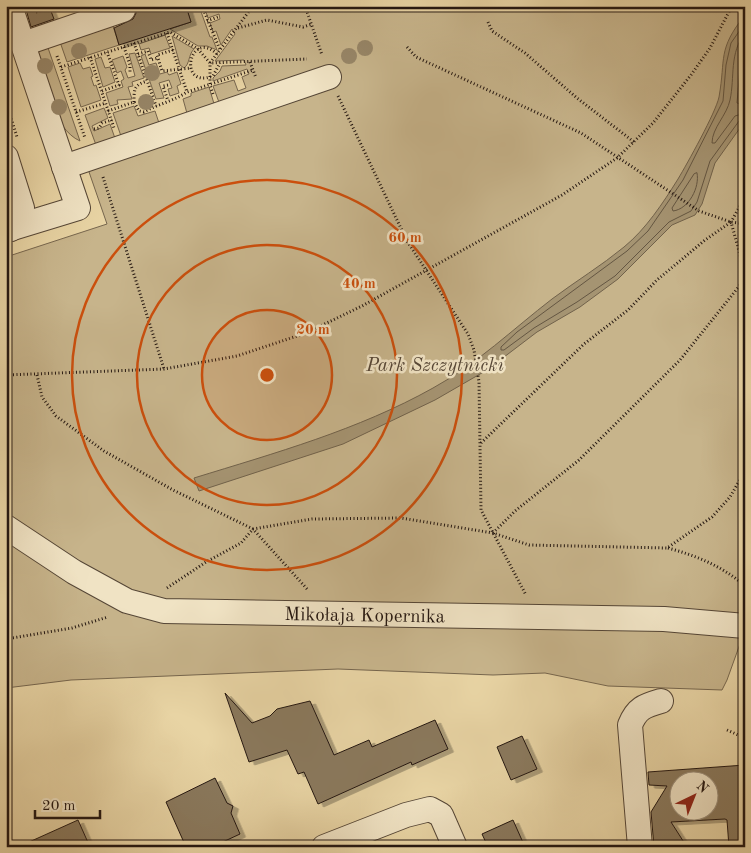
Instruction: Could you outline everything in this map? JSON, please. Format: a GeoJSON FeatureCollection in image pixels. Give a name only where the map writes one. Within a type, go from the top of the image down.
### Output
{"type":"FeatureCollection","features":[{"type":"Feature","properties":{"kind":"street"},"geometry":{"type":"LineString","coordinates":[[22,44],[123,10]]}},
{"type":"Feature","properties":{"kind":"street"},"geometry":{"type":"LineString","coordinates":[[9,230],[78,208],[22,44],[16,15]]}},
{"type":"Feature","properties":{"kind":"street"},"geometry":{"type":"LineString","coordinates":[[64,167],[329,77]]}},
{"type":"Feature","properties":{"kind":"street"},"geometry":{"type":"LineString","coordinates":[[6,157],[22,208],[9,230]]}},
{"type":"Feature","properties":{"kind":"street","name":"Mikołaja Kopernika"},"geometry":{"type":"LineString","coordinates":[[6,527],[74,572],[138,604],[164,611],[529,616],[652,620],[745,626]]}},
{"type":"Feature","properties":{"kind":"street"},"geometry":{"type":"LineString","coordinates":[[640,847],[630,725],[635,713],[646,706],[661,701]]}},
{"type":"Feature","properties":{"kind":"street"},"geometry":{"type":"LineString","coordinates":[[324,847],[406,815],[430,809],[441,815],[455,847]]}},
{"type":"Feature","properties":{"kind":"path"},"geometry":{"type":"LineString","coordinates":[[50,8],[54,6]]}},
{"type":"Feature","properties":{"kind":"path"},"geometry":{"type":"LineString","coordinates":[[221,113],[210,85],[210,63],[253,6]]}},
{"type":"Feature","properties":{"kind":"path"},"geometry":{"type":"LineString","coordinates":[[61,67],[170,32],[198,49],[210,63],[323,58],[305,6]]}},
{"type":"Feature","properties":{"kind":"path"},"geometry":{"type":"LineString","coordinates":[[6,375],[164,369],[237,356],[306,333],[427,270],[562,195],[617,158],[671,102],[696,69],[710,48],[732,6]]}},
{"type":"Feature","properties":{"kind":"path"},"geometry":{"type":"LineString","coordinates":[[203,7],[206,21],[212,35],[215,34],[220,50]]}},
{"type":"Feature","properties":{"kind":"path"},"geometry":{"type":"LineString","coordinates":[[16,15],[45,10]]}},
{"type":"Feature","properties":{"kind":"path"},"geometry":{"type":"LineString","coordinates":[[206,21],[218,17]]}},
{"type":"Feature","properties":{"kind":"path"},"geometry":{"type":"LineString","coordinates":[[237,28],[267,20],[302,27],[312,24]]}},
{"type":"Feature","properties":{"kind":"path"},"geometry":{"type":"LineString","coordinates":[[488,22],[492,31],[525,53],[577,98],[634,142]]}},
{"type":"Feature","properties":{"kind":"path"},"geometry":{"type":"LineString","coordinates":[[167,33],[187,92]]}},
{"type":"Feature","properties":{"kind":"path"},"geometry":{"type":"LineString","coordinates":[[50,34],[92,158],[103,178],[164,369]]}},
{"type":"Feature","properties":{"kind":"path"},"geometry":{"type":"LineString","coordinates":[[134,43],[165,133]]}},
{"type":"Feature","properties":{"kind":"path"},"geometry":{"type":"LineString","coordinates":[[124,47],[130,65],[130,73]]}},
{"type":"Feature","properties":{"kind":"path"},"geometry":{"type":"LineString","coordinates":[[217,54],[208,48],[198,49],[191,56],[191,68],[199,77],[210,77],[216,72],[220,63]]}},
{"type":"Feature","properties":{"kind":"path"},"geometry":{"type":"LineString","coordinates":[[408,48],[416,56],[581,133],[666,190],[700,210],[731,222],[745,224]]}},
{"type":"Feature","properties":{"kind":"path"},"geometry":{"type":"LineString","coordinates":[[173,50],[157,55],[162,71],[191,68]]}},
{"type":"Feature","properties":{"kind":"path"},"geometry":{"type":"LineString","coordinates":[[138,54],[148,51],[151,60],[158,58]]}},
{"type":"Feature","properties":{"kind":"path"},"geometry":{"type":"LineString","coordinates":[[102,91],[119,85],[107,52]]}},
{"type":"Feature","properties":{"kind":"path"},"geometry":{"type":"LineString","coordinates":[[90,57],[121,148]]}},
{"type":"Feature","properties":{"kind":"path"},"geometry":{"type":"LineString","coordinates":[[147,81],[137,84],[134,88],[134,102],[138,111],[144,112],[155,105],[178,98],[187,92],[253,70]]}},
{"type":"Feature","properties":{"kind":"path"},"geometry":{"type":"LineString","coordinates":[[329,77],[407,241],[468,334],[474,350],[479,382],[481,510],[526,592],[529,616]]}},
{"type":"Feature","properties":{"kind":"path"},"geometry":{"type":"LineString","coordinates":[[168,85],[163,86],[168,101]]}},
{"type":"Feature","properties":{"kind":"path"},"geometry":{"type":"LineString","coordinates":[[108,111],[134,102]]}},
{"type":"Feature","properties":{"kind":"path"},"geometry":{"type":"LineString","coordinates":[[76,112],[106,103]]}},
{"type":"Feature","properties":{"kind":"path"},"geometry":{"type":"LineString","coordinates":[[94,129],[99,128],[102,123],[112,120]]}},
{"type":"Feature","properties":{"kind":"path"},"geometry":{"type":"LineString","coordinates":[[480,443],[584,344],[628,310],[656,280],[705,240],[731,222],[745,197]]}},
{"type":"Feature","properties":{"kind":"path"},"geometry":{"type":"LineString","coordinates":[[731,222],[745,273]]}},
{"type":"Feature","properties":{"kind":"path"},"geometry":{"type":"LineString","coordinates":[[493,533],[515,511],[579,460],[680,360],[745,279]]}},
{"type":"Feature","properties":{"kind":"path"},"geometry":{"type":"LineString","coordinates":[[37,375],[42,397],[56,416],[77,433],[173,490],[253,529],[305,585],[319,613]]}},
{"type":"Feature","properties":{"kind":"path"},"geometry":{"type":"LineString","coordinates":[[667,548],[712,517],[730,497],[745,471]]}},
{"type":"Feature","properties":{"kind":"path"},"geometry":{"type":"LineString","coordinates":[[6,639],[72,628],[107,618],[118,611],[138,604],[161,592],[206,562],[241,542],[253,529],[312,519],[401,518],[493,533],[529,545],[667,548],[695,555],[722,568],[745,586]]}},
{"type":"Feature","properties":{"kind":"path"},"geometry":{"type":"LineString","coordinates":[[727,730],[745,738]]}},
{"type":"Feature","properties":{"kind":"green space"},"geometry":{"type":"Polygon","coordinates":[[[128,6],[174,6],[113,26],[119,45],[67,62],[59,39],[128,6]]]}},
{"type":"Feature","properties":{"kind":"green space"},"geometry":{"type":"Polygon","coordinates":[[[199,6],[210,37],[212,37],[217,50],[207,46],[198,46],[170,29],[191,22],[187,10],[199,6]]]}},
{"type":"Feature","properties":{"kind":"green space","name":"Park Szczytnicki"},"geometry":{"type":"Polygon","coordinates":[[[212,6],[745,6],[745,630],[722,690],[608,686],[545,673],[493,675],[338,669],[71,680],[6,688],[6,257],[107,224],[88,169],[220,105],[213,86],[234,80],[238,91],[246,88],[242,77],[249,74],[247,69],[213,81],[213,78],[222,66],[246,65],[244,60],[215,61],[235,34],[232,29],[221,45],[216,31],[213,32],[210,23],[220,19],[219,14],[208,18],[205,9],[212,6]]]}},
{"type":"Feature","properties":{"kind":"green space"},"geometry":{"type":"Polygon","coordinates":[[[165,35],[170,48],[151,54],[149,48],[141,50],[139,44],[165,35]]]}},
{"type":"Feature","properties":{"kind":"green space"},"geometry":{"type":"Polygon","coordinates":[[[172,36],[194,49],[184,68],[180,65],[172,36]]]}},
{"type":"Feature","properties":{"kind":"green space"},"geometry":{"type":"Polygon","coordinates":[[[46,42],[80,141],[63,126],[56,115],[46,90],[35,54],[46,42]]]}},
{"type":"Feature","properties":{"kind":"green space"},"geometry":{"type":"Polygon","coordinates":[[[135,53],[144,78],[132,82],[133,86],[128,87],[132,99],[117,100],[118,104],[110,106],[106,93],[123,87],[121,81],[124,79],[121,71],[117,73],[112,60],[123,56],[128,78],[135,76],[129,54],[135,53]]]}},
{"type":"Feature","properties":{"kind":"green space"},"geometry":{"type":"Polygon","coordinates":[[[145,54],[149,65],[156,63],[160,74],[167,72],[169,75],[177,72],[181,84],[177,86],[179,93],[170,96],[168,89],[172,88],[169,80],[159,83],[164,98],[156,99],[141,56],[145,54]]]}},
{"type":"Feature","properties":{"kind":"green space"},"geometry":{"type":"Polygon","coordinates":[[[101,57],[105,68],[110,67],[115,82],[103,87],[95,59],[101,57]]]}},
{"type":"Feature","properties":{"kind":"green space"},"geometry":{"type":"Polygon","coordinates":[[[80,63],[83,69],[90,67],[94,86],[96,85],[101,100],[81,107],[68,67],[80,63]]]}},
{"type":"Feature","properties":{"kind":"green space"},"geometry":{"type":"Polygon","coordinates":[[[209,87],[215,107],[188,117],[183,99],[191,96],[191,93],[209,87]]]}},
{"type":"Feature","properties":{"kind":"green space"},"geometry":{"type":"Polygon","coordinates":[[[134,106],[138,116],[155,111],[160,126],[122,139],[113,113],[134,106]]]}},
{"type":"Feature","properties":{"kind":"green space"},"geometry":{"type":"Polygon","coordinates":[[[104,108],[108,118],[92,126],[94,131],[110,124],[117,144],[96,145],[85,115],[104,108]]]}},
{"type":"Feature","properties":{"kind":"water"},"geometry":{"type":"Polygon","coordinates":[[[745,15],[745,121],[715,163],[702,204],[695,215],[672,225],[618,279],[580,307],[537,332],[487,370],[435,400],[343,444],[199,491],[194,478],[285,450],[346,428],[405,403],[449,379],[480,357],[552,299],[624,247],[640,232],[660,206],[701,138],[719,97],[726,46],[745,15]]]}},
{"type":"Feature","properties":{"kind":"building"},"geometry":{"type":"Polygon","coordinates":[[[25,6],[49,6],[54,19],[31,27],[25,6]]]}},
{"type":"Feature","properties":{"kind":"building"},"geometry":{"type":"Polygon","coordinates":[[[136,6],[186,6],[191,22],[119,45],[114,28],[133,19],[136,13],[136,6]]]}},
{"type":"Feature","properties":{"kind":"building"},"geometry":{"type":"Polygon","coordinates":[[[225,693],[252,723],[270,716],[277,709],[310,701],[334,755],[369,740],[372,747],[435,720],[448,749],[412,765],[411,762],[318,804],[304,772],[298,774],[287,750],[249,762],[225,693]]]}},
{"type":"Feature","properties":{"kind":"building"},"geometry":{"type":"Polygon","coordinates":[[[522,736],[537,769],[511,780],[497,747],[522,736]]]}},
{"type":"Feature","properties":{"kind":"building"},"geometry":{"type":"Polygon","coordinates":[[[745,765],[745,847],[729,847],[727,820],[718,819],[718,770],[676,770],[745,765]]]}},
{"type":"Feature","properties":{"kind":"building"},"geometry":{"type":"Polygon","coordinates":[[[668,771],[668,820],[707,820],[671,822],[687,847],[654,847],[651,812],[667,786],[649,785],[648,772],[668,771]]]}},
{"type":"Feature","properties":{"kind":"building"},"geometry":{"type":"Polygon","coordinates":[[[215,778],[227,803],[233,806],[231,813],[240,834],[212,847],[186,847],[166,802],[215,778]]]}},
{"type":"Feature","properties":{"kind":"building"},"geometry":{"type":"Polygon","coordinates":[[[78,820],[90,847],[18,847],[78,820]]]}},
{"type":"Feature","properties":{"kind":"building"},"geometry":{"type":"Polygon","coordinates":[[[513,820],[525,847],[488,847],[482,834],[513,820]]]}}]}
